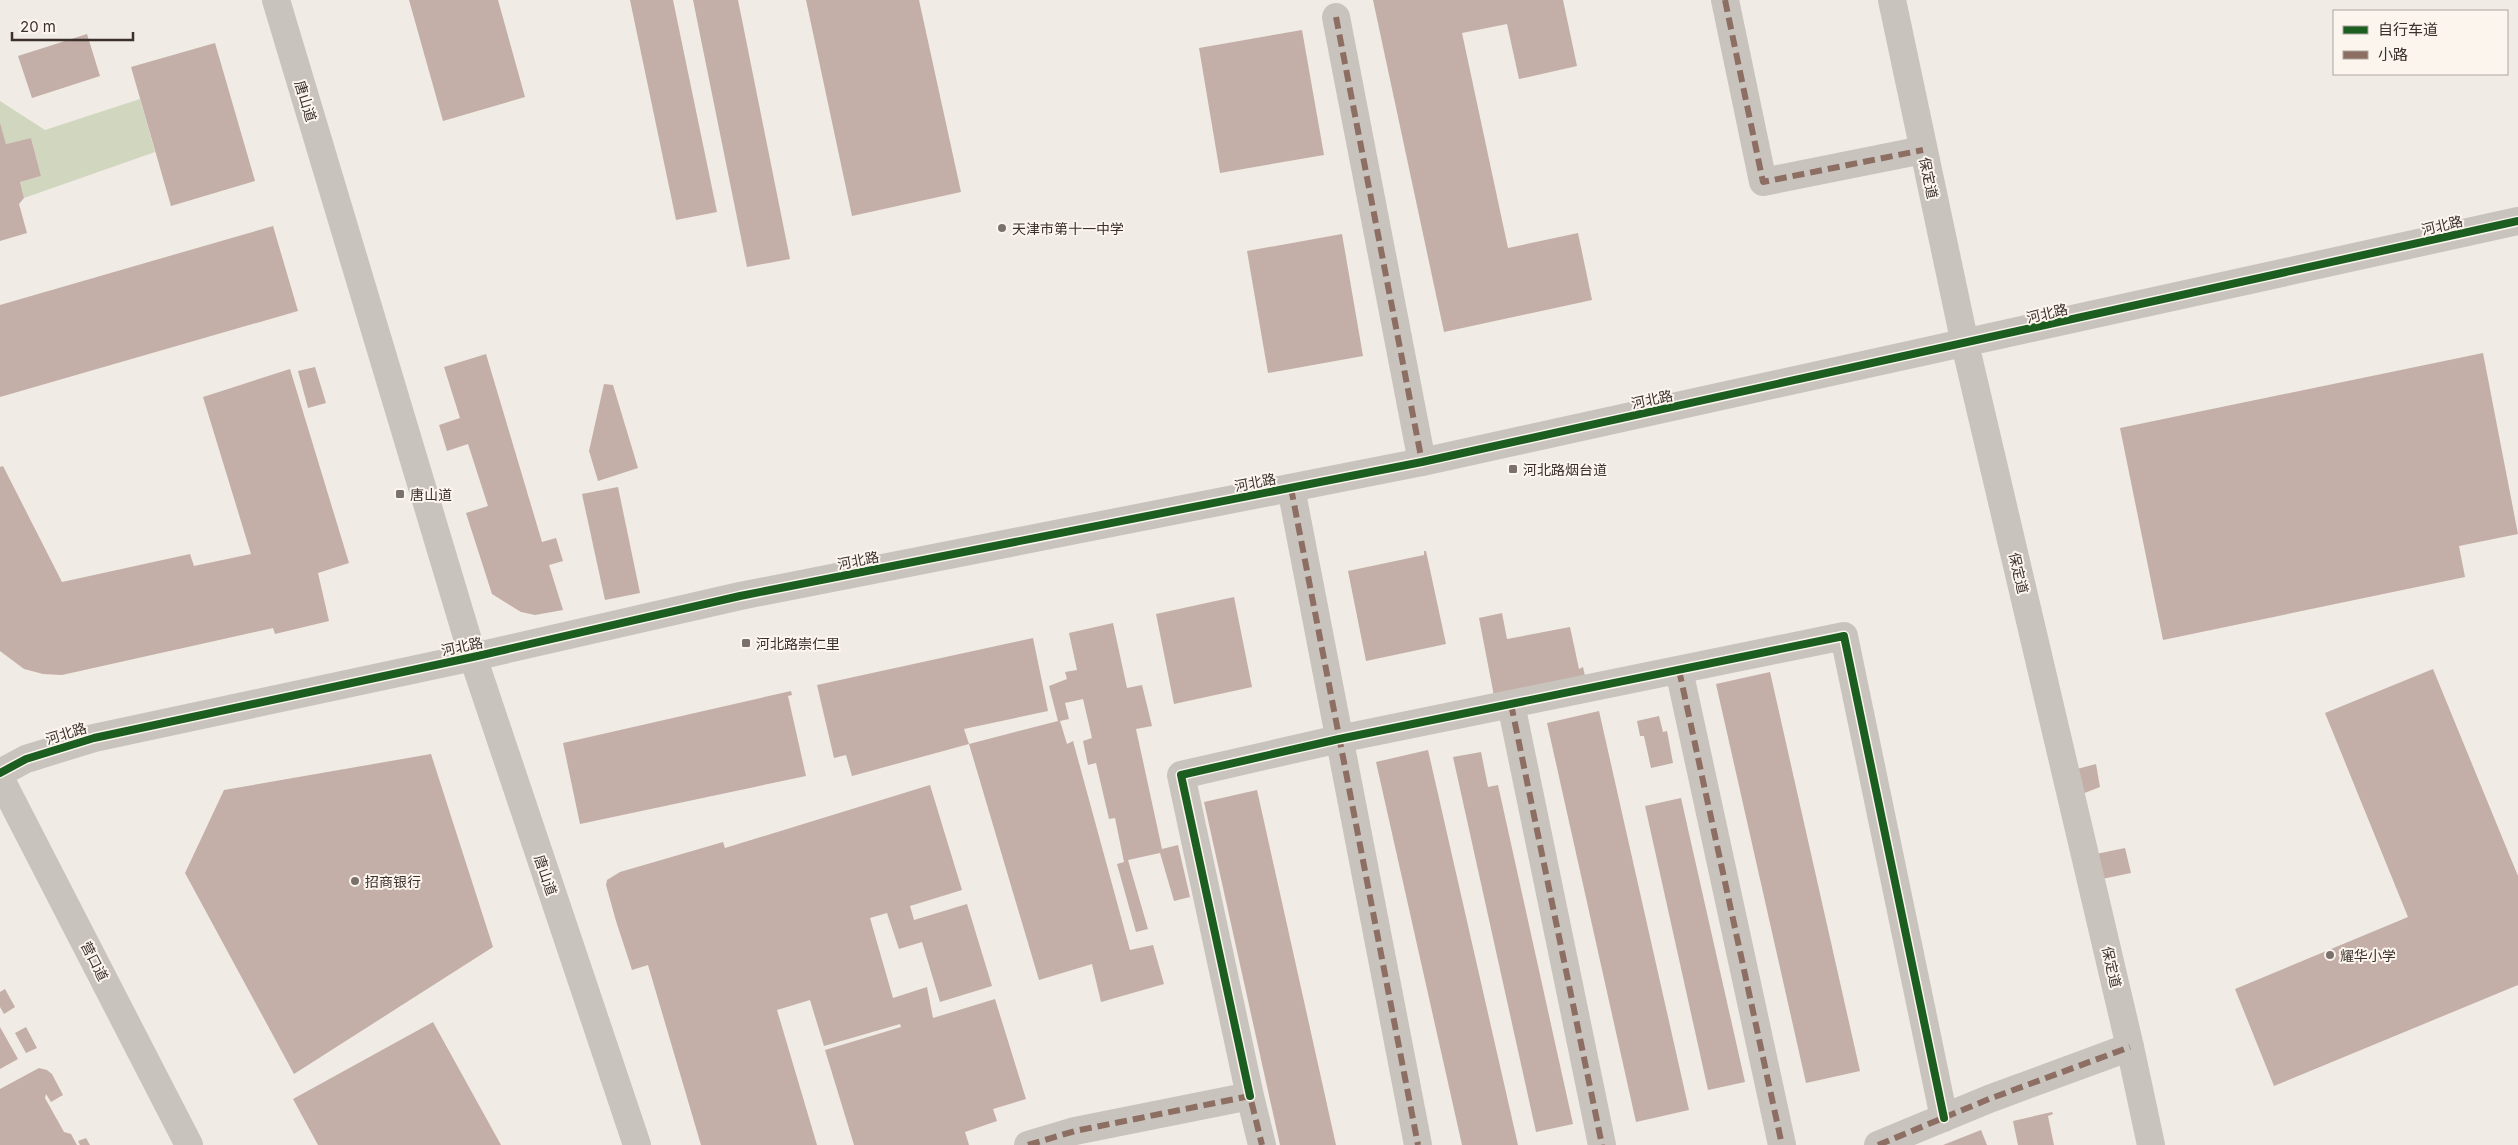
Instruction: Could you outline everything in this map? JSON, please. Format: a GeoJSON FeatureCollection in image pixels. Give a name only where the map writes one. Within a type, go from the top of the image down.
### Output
{"type":"FeatureCollection","features":[{"type":"Feature","properties":{"kind":"street","name":"唐山道"},"geometry":{"type":"LineString","coordinates":[[276,0],[473,657],[637,1145]]}},
{"type":"Feature","properties":{"kind":"street"},"geometry":{"type":"LineString","coordinates":[[1726,0],[1763,182],[1923,150]]}},
{"type":"Feature","properties":{"kind":"street","name":"保定道"},"geometry":{"type":"LineString","coordinates":[[1892,0],[1966,344],[2130,1047],[2151,1145]]}},
{"type":"Feature","properties":{"kind":"street"},"geometry":{"type":"LineString","coordinates":[[1336,17],[1422,462]]}},
{"type":"Feature","properties":{"kind":"street","name":"河北路"},"geometry":{"type":"LineString","coordinates":[[0,773],[26,759],[94,738],[473,657],[740,596],[1422,462],[1966,344],[2518,221]]}},
{"type":"Feature","properties":{"kind":"street"},"geometry":{"type":"LineString","coordinates":[[1291,488],[1418,1145]]}},
{"type":"Feature","properties":{"kind":"street"},"geometry":{"type":"LineString","coordinates":[[1262,1145],[1181,775],[1339,739],[1844,636],[1944,1118]]}},
{"type":"Feature","properties":{"kind":"street"},"geometry":{"type":"LineString","coordinates":[[1679,670],[1782,1145]]}},
{"type":"Feature","properties":{"kind":"street"},"geometry":{"type":"LineString","coordinates":[[1511,704],[1602,1145]]}},
{"type":"Feature","properties":{"kind":"street","name":"营口道"},"geometry":{"type":"LineString","coordinates":[[0,778],[190,1145]]}},
{"type":"Feature","properties":{"kind":"street"},"geometry":{"type":"LineString","coordinates":[[1878,1145],[2130,1047]]}},
{"type":"Feature","properties":{"kind":"street"},"geometry":{"type":"LineString","coordinates":[[1028,1145],[1075,1131],[1250,1096]]}},
{"type":"Feature","properties":{"kind":"green space"},"geometry":{"type":"Polygon","coordinates":[[[140,99],[155,152],[24,198],[20,182],[41,176],[31,138],[6,144],[0,125],[0,101],[45,130],[140,99]]]}},
{"type":"Feature","properties":{"kind":"building"},"geometry":{"type":"Polygon","coordinates":[[[409,0],[498,0],[525,97],[443,121],[409,0]]]}},
{"type":"Feature","properties":{"kind":"building"},"geometry":{"type":"Polygon","coordinates":[[[630,0],[673,0],[717,212],[676,220],[630,0]]]}},
{"type":"Feature","properties":{"kind":"building"},"geometry":{"type":"Polygon","coordinates":[[[693,0],[738,0],[790,259],[747,267],[693,0]]]}},
{"type":"Feature","properties":{"kind":"building"},"geometry":{"type":"Polygon","coordinates":[[[806,0],[919,0],[961,192],[852,216],[806,0]]]}},
{"type":"Feature","properties":{"kind":"building"},"geometry":{"type":"Polygon","coordinates":[[[1373,0],[1563,0],[1577,66],[1519,79],[1507,24],[1462,33],[1508,248],[1578,233],[1592,300],[1444,332],[1373,0]]]}},
{"type":"Feature","properties":{"kind":"building"},"geometry":{"type":"Polygon","coordinates":[[[1302,30],[1324,155],[1220,173],[1199,48],[1302,30]]]}},
{"type":"Feature","properties":{"kind":"building"},"geometry":{"type":"Polygon","coordinates":[[[87,34],[100,76],[32,98],[18,56],[87,34]]]}},
{"type":"Feature","properties":{"kind":"building"},"geometry":{"type":"Polygon","coordinates":[[[215,43],[255,181],[171,206],[131,67],[215,43]]]}},
{"type":"Feature","properties":{"kind":"building"},"geometry":{"type":"Polygon","coordinates":[[[0,123],[6,144],[31,138],[41,176],[20,182],[24,198],[19,204],[27,233],[0,241],[0,123]]]}},
{"type":"Feature","properties":{"kind":"building"},"geometry":{"type":"Polygon","coordinates":[[[273,226],[298,311],[0,397],[0,305],[273,226]]]}},
{"type":"Feature","properties":{"kind":"building"},"geometry":{"type":"Polygon","coordinates":[[[1342,234],[1363,356],[1268,373],[1247,251],[1342,234]]]}},
{"type":"Feature","properties":{"kind":"building"},"geometry":{"type":"Polygon","coordinates":[[[2483,353],[2518,534],[2459,546],[2465,577],[2163,640],[2120,428],[2483,353]]]}},
{"type":"Feature","properties":{"kind":"building"},"geometry":{"type":"Polygon","coordinates":[[[486,354],[542,542],[556,538],[563,561],[549,565],[563,610],[535,615],[521,612],[492,594],[466,513],[488,506],[468,444],[447,451],[439,425],[460,418],[444,367],[486,354]]]}},
{"type":"Feature","properties":{"kind":"building"},"geometry":{"type":"Polygon","coordinates":[[[315,367],[326,403],[308,408],[298,371],[315,367]]]}},
{"type":"Feature","properties":{"kind":"building"},"geometry":{"type":"Polygon","coordinates":[[[290,369],[349,563],[318,573],[329,621],[275,634],[273,628],[62,675],[43,674],[24,669],[0,651],[0,467],[3,466],[62,582],[190,554],[194,566],[251,554],[203,397],[290,369]]]}},
{"type":"Feature","properties":{"kind":"building"},"geometry":{"type":"Polygon","coordinates":[[[604,384],[613,385],[638,468],[598,481],[589,451],[604,384]]]}},
{"type":"Feature","properties":{"kind":"building"},"geometry":{"type":"Polygon","coordinates":[[[618,487],[640,593],[605,600],[582,494],[618,487]]]}},
{"type":"Feature","properties":{"kind":"building"},"geometry":{"type":"Polygon","coordinates":[[[1424,551],[1426,551],[1446,644],[1366,661],[1348,571],[1424,555],[1424,551]]]}},
{"type":"Feature","properties":{"kind":"building"},"geometry":{"type":"Polygon","coordinates":[[[1234,597],[1252,687],[1174,704],[1156,614],[1234,597]]]}},
{"type":"Feature","properties":{"kind":"building"},"geometry":{"type":"Polygon","coordinates":[[[1502,613],[1507,639],[1570,627],[1579,669],[1583,667],[1585,676],[1494,696],[1479,618],[1502,613]]]}},
{"type":"Feature","properties":{"kind":"building"},"geometry":{"type":"Polygon","coordinates":[[[1113,623],[1127,688],[1142,685],[1152,726],[1136,729],[1162,849],[1178,845],[1190,897],[1174,901],[1160,853],[1128,860],[1148,929],[1136,932],[1117,864],[1124,862],[1115,818],[1109,819],[1096,763],[1088,765],[1083,741],[1092,738],[1083,699],[1065,703],[1069,719],[1060,721],[1067,744],[1073,741],[1130,950],[1153,945],[1164,984],[1101,1002],[1092,964],[1039,980],[969,744],[1058,721],[1049,686],[1067,679],[1065,672],[1077,670],[1069,633],[1113,623]]]}},
{"type":"Feature","properties":{"kind":"building"},"geometry":{"type":"Polygon","coordinates":[[[1033,638],[1048,711],[964,729],[969,744],[852,776],[846,755],[834,758],[817,685],[1033,638]]]}},
{"type":"Feature","properties":{"kind":"building"},"geometry":{"type":"Polygon","coordinates":[[[2433,669],[2518,876],[2518,985],[2274,1086],[2235,989],[2408,917],[2325,713],[2433,669]]]}},
{"type":"Feature","properties":{"kind":"building"},"geometry":{"type":"Polygon","coordinates":[[[1770,672],[1860,1071],[1806,1083],[1716,684],[1770,672]]]}},
{"type":"Feature","properties":{"kind":"building"},"geometry":{"type":"Polygon","coordinates":[[[791,691],[792,695],[788,696],[806,776],[580,824],[563,743],[791,691]]]}},
{"type":"Feature","properties":{"kind":"building"},"geometry":{"type":"Polygon","coordinates":[[[1599,711],[1689,1110],[1636,1122],[1547,723],[1599,711]]]}},
{"type":"Feature","properties":{"kind":"building"},"geometry":{"type":"Polygon","coordinates":[[[1659,716],[1663,732],[1667,731],[1673,763],[1651,768],[1644,736],[1640,736],[1637,721],[1659,716]]]}},
{"type":"Feature","properties":{"kind":"building"},"geometry":{"type":"Polygon","coordinates":[[[1428,750],[1518,1145],[1462,1145],[1376,762],[1428,750]]]}},
{"type":"Feature","properties":{"kind":"building"},"geometry":{"type":"Polygon","coordinates":[[[1481,752],[1488,787],[1498,785],[1573,1124],[1536,1132],[1453,757],[1481,752]]]}},
{"type":"Feature","properties":{"kind":"building"},"geometry":{"type":"Polygon","coordinates":[[[431,754],[493,947],[294,1074],[185,873],[224,790],[431,754]]]}},
{"type":"Feature","properties":{"kind":"building"},"geometry":{"type":"Polygon","coordinates":[[[2096,764],[2100,787],[2082,794],[2077,769],[2096,764]]]}},
{"type":"Feature","properties":{"kind":"building"},"geometry":{"type":"Polygon","coordinates":[[[930,785],[962,890],[910,906],[914,920],[967,904],[992,986],[940,1002],[922,942],[899,949],[887,913],[870,918],[893,998],[927,987],[933,1018],[995,999],[1026,1099],[993,1109],[997,1121],[965,1132],[969,1145],[854,1145],[825,1050],[901,1027],[900,1024],[824,1046],[810,1000],[777,1010],[817,1145],[701,1145],[648,965],[632,970],[606,885],[607,880],[620,872],[723,842],[725,848],[930,785]]]}},
{"type":"Feature","properties":{"kind":"building"},"geometry":{"type":"Polygon","coordinates":[[[1257,790],[1336,1145],[1280,1145],[1204,802],[1257,790]]]}},
{"type":"Feature","properties":{"kind":"building"},"geometry":{"type":"Polygon","coordinates":[[[1681,798],[1745,1082],[1708,1090],[1645,806],[1681,798]]]}},
{"type":"Feature","properties":{"kind":"building"},"geometry":{"type":"Polygon","coordinates":[[[2125,848],[2131,873],[2102,879],[2096,854],[2125,848]]]}},
{"type":"Feature","properties":{"kind":"building"},"geometry":{"type":"Polygon","coordinates":[[[5,989],[15,1007],[4,1014],[0,1007],[0,992],[5,989]]]}},
{"type":"Feature","properties":{"kind":"building"},"geometry":{"type":"Polygon","coordinates":[[[433,1022],[501,1145],[318,1145],[293,1099],[433,1022]]]}},
{"type":"Feature","properties":{"kind":"building"},"geometry":{"type":"Polygon","coordinates":[[[0,1027],[18,1059],[0,1069],[0,1027]]]}},
{"type":"Feature","properties":{"kind":"building"},"geometry":{"type":"Polygon","coordinates":[[[26,1027],[37,1048],[26,1053],[15,1033],[26,1027]]]}},
{"type":"Feature","properties":{"kind":"building"},"geometry":{"type":"Polygon","coordinates":[[[39,1068],[47,1070],[52,1074],[63,1095],[51,1102],[46,1094],[45,1098],[64,1132],[71,1134],[77,1145],[0,1145],[0,1089],[39,1068]]]}},
{"type":"Feature","properties":{"kind":"building"},"geometry":{"type":"Polygon","coordinates":[[[2052,1112],[2053,1114],[2048,1116],[2054,1145],[2018,1145],[2013,1121],[2052,1112]]]}},
{"type":"Feature","properties":{"kind":"building"},"geometry":{"type":"Polygon","coordinates":[[[1981,1130],[1987,1145],[1943,1145],[1981,1130]]]}},
{"type":"Feature","properties":{"kind":"building"},"geometry":{"type":"Polygon","coordinates":[[[86,1138],[90,1145],[80,1145],[78,1141],[86,1138]]]}},
{"type":"Feature","properties":{"kind":"marked path"},"geometry":{"type":"LineString","coordinates":[[1725,0],[1763,182],[1923,150]]}},
{"type":"Feature","properties":{"kind":"marked path"},"geometry":{"type":"LineString","coordinates":[[1336,17],[1422,462]]}},
{"type":"Feature","properties":{"kind":"marked path"},"geometry":{"type":"LineString","coordinates":[[1291,488],[1418,1145]]}},
{"type":"Feature","properties":{"kind":"marked path"},"geometry":{"type":"LineString","coordinates":[[1679,670],[1782,1145]]}},
{"type":"Feature","properties":{"kind":"marked path"},"geometry":{"type":"LineString","coordinates":[[1511,704],[1602,1145]]}},
{"type":"Feature","properties":{"kind":"marked path"},"geometry":{"type":"LineString","coordinates":[[1878,1145],[1989,1099],[2130,1047]]}},
{"type":"Feature","properties":{"kind":"marked path"},"geometry":{"type":"LineString","coordinates":[[1028,1145],[1075,1131],[1250,1096],[1262,1145]]}},
{"type":"Feature","properties":{"kind":"cycle path"},"geometry":{"type":"LineString","coordinates":[[0,773],[26,759],[94,738],[473,657],[740,596],[1422,462],[2518,221]]}},
{"type":"Feature","properties":{"kind":"cycle path"},"geometry":{"type":"LineString","coordinates":[[1250,1096],[1181,775],[1339,739],[1844,636],[1944,1118]]}},
{"type":"Feature","properties":{"kind":"place","name":"天津市第十一中学"},"geometry":{"type":"Point","coordinates":[1002,228]}},
{"type":"Feature","properties":{"kind":"place","name":"河北路烟台道"},"geometry":{"type":"Point","coordinates":[1513,469]}},
{"type":"Feature","properties":{"kind":"place","name":"唐山道"},"geometry":{"type":"Point","coordinates":[400,494]}},
{"type":"Feature","properties":{"kind":"place","name":"河北路崇仁里"},"geometry":{"type":"Point","coordinates":[746,643]}},
{"type":"Feature","properties":{"kind":"place","name":"招商银行"},"geometry":{"type":"Point","coordinates":[355,881]}},
{"type":"Feature","properties":{"kind":"place","name":"耀华小学"},"geometry":{"type":"Point","coordinates":[2330,955]}}]}
